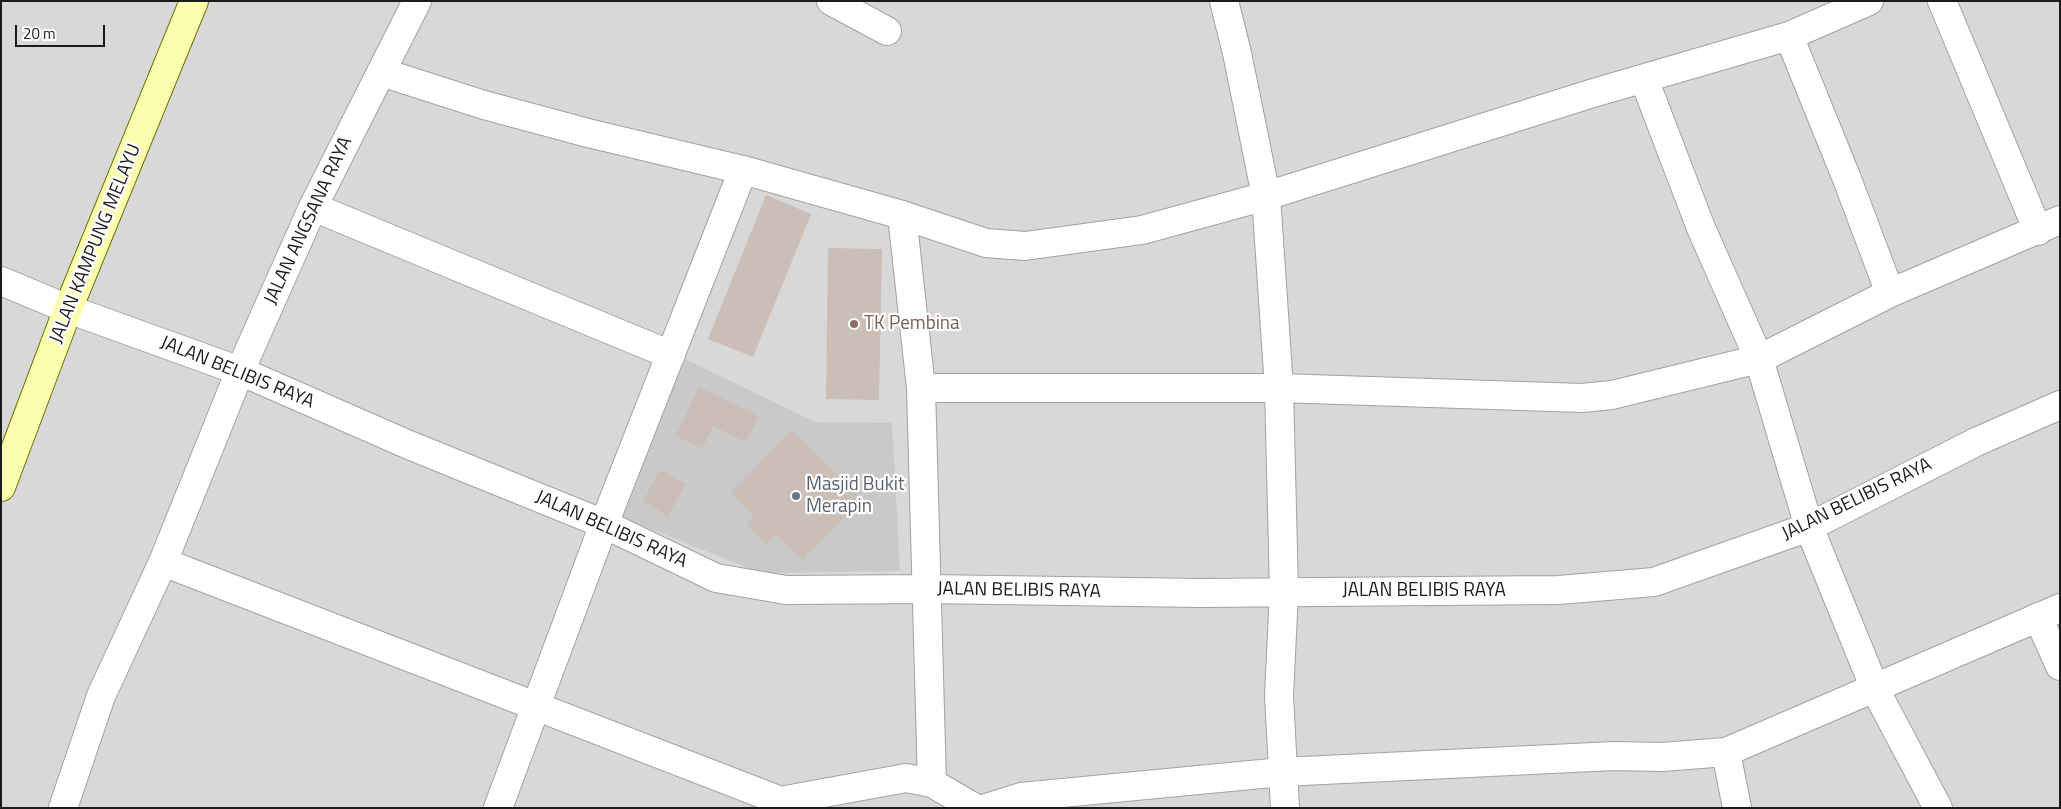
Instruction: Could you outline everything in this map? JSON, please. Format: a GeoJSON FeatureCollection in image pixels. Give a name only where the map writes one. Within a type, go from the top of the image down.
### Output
{"type":"FeatureCollection","features":[{"type":"Feature","properties":{"kind":"main road","name":"JALAN KAMPUNG MELAYU"},"geometry":{"type":"LineString","coordinates":[[1,488],[68,309],[127,170],[194,1]]}},
{"type":"Feature","properties":{"kind":"street","name":"JALAN ANGSANA RAYA"},"geometry":{"type":"LineString","coordinates":[[63,808],[101,696],[163,562],[240,371],[313,207],[417,1]]}},
{"type":"Feature","properties":{"kind":"street"},"geometry":{"type":"LineString","coordinates":[[831,1],[887,31]]}},
{"type":"Feature","properties":{"kind":"street"},"geometry":{"type":"LineString","coordinates":[[1224,1],[1237,53],[1266,196],[1279,388],[1284,592],[1279,696],[1285,808]]}},
{"type":"Feature","properties":{"kind":"street"},"geometry":{"type":"LineString","coordinates":[[921,388],[1279,388],[1582,398],[1612,395],[1759,359],[1890,293],[2049,226],[1942,1]]}},
{"type":"Feature","properties":{"kind":"street"},"geometry":{"type":"LineString","coordinates":[[380,72],[484,105],[588,134],[743,170],[902,215],[986,243],[1025,246],[1142,230],[1266,196],[1789,36],[1864,2]]}},
{"type":"Feature","properties":{"kind":"street"},"geometry":{"type":"LineString","coordinates":[[1789,36],[1847,179],[1890,293]]}},
{"type":"Feature","properties":{"kind":"street"},"geometry":{"type":"LineString","coordinates":[[1644,79],[1701,228],[1759,359],[1809,527],[1875,689],[1938,808]]}},
{"type":"Feature","properties":{"kind":"street"},"geometry":{"type":"LineString","coordinates":[[498,808],[604,524],[743,170]]}},
{"type":"Feature","properties":{"kind":"street"},"geometry":{"type":"LineString","coordinates":[[313,207],[671,355]]}},
{"type":"Feature","properties":{"kind":"street"},"geometry":{"type":"LineString","coordinates":[[902,215],[921,388],[932,783]]}},
{"type":"Feature","properties":{"kind":"street","name":"JALAN BELIBIS RAYA"},"geometry":{"type":"LineString","coordinates":[[1,281],[68,309],[240,371],[409,445],[604,524],[716,578],[786,590],[1200,593],[1559,590],[1654,582],[1809,527],[1976,442],[2060,406]]}},
{"type":"Feature","properties":{"kind":"street"},"geometry":{"type":"LineString","coordinates":[[163,562],[536,708],[789,804],[906,778],[932,783],[976,808]]}},
{"type":"Feature","properties":{"kind":"street"},"geometry":{"type":"LineString","coordinates":[[986,808],[1021,797],[1282,772],[1614,756],[1662,757],[1726,752],[2049,613],[2060,666]]}},
{"type":"Feature","properties":{"kind":"street"},"geometry":{"type":"LineString","coordinates":[[1726,752],[1737,808]]}},
{"type":"Feature","properties":{"kind":"shaded area"},"geometry":{"type":"Polygon","coordinates":[[[1,1],[2060,1],[2060,808],[1,808],[1,1]]]}},
{"type":"Feature","properties":{"kind":"shaded area"},"geometry":{"type":"Polygon","coordinates":[[[685,359],[815,422],[892,423],[900,571],[760,573],[619,516],[685,359]]]}},
{"type":"Feature","properties":{"kind":"building"},"geometry":{"type":"Polygon","coordinates":[[[766,195],[811,214],[753,357],[708,339],[766,195]]]}},
{"type":"Feature","properties":{"kind":"building","name":"TK Pembina"},"geometry":{"type":"Polygon","coordinates":[[[828,248],[882,249],[879,400],[826,399],[828,248]]]}},
{"type":"Feature","properties":{"kind":"building"},"geometry":{"type":"Polygon","coordinates":[[[699,387],[759,416],[746,442],[713,426],[702,449],[676,436],[699,387]]]}},
{"type":"Feature","properties":{"kind":"building","name":"Masjid Bukit Merapin"},"geometry":{"type":"Polygon","coordinates":[[[791,430],[862,499],[803,560],[776,534],[766,544],[746,525],[754,516],[731,493],[791,430]]]}},
{"type":"Feature","properties":{"kind":"building"},"geometry":{"type":"Polygon","coordinates":[[[660,470],[686,484],[668,516],[643,501],[660,470]]]}},
{"type":"Feature","properties":{"kind":"place","name":"TK Pembina"},"geometry":{"type":"Point","coordinates":[854,324]}},
{"type":"Feature","properties":{"kind":"place","name":"Masjid Bukit Merapin"},"geometry":{"type":"Point","coordinates":[796,496]}}]}
